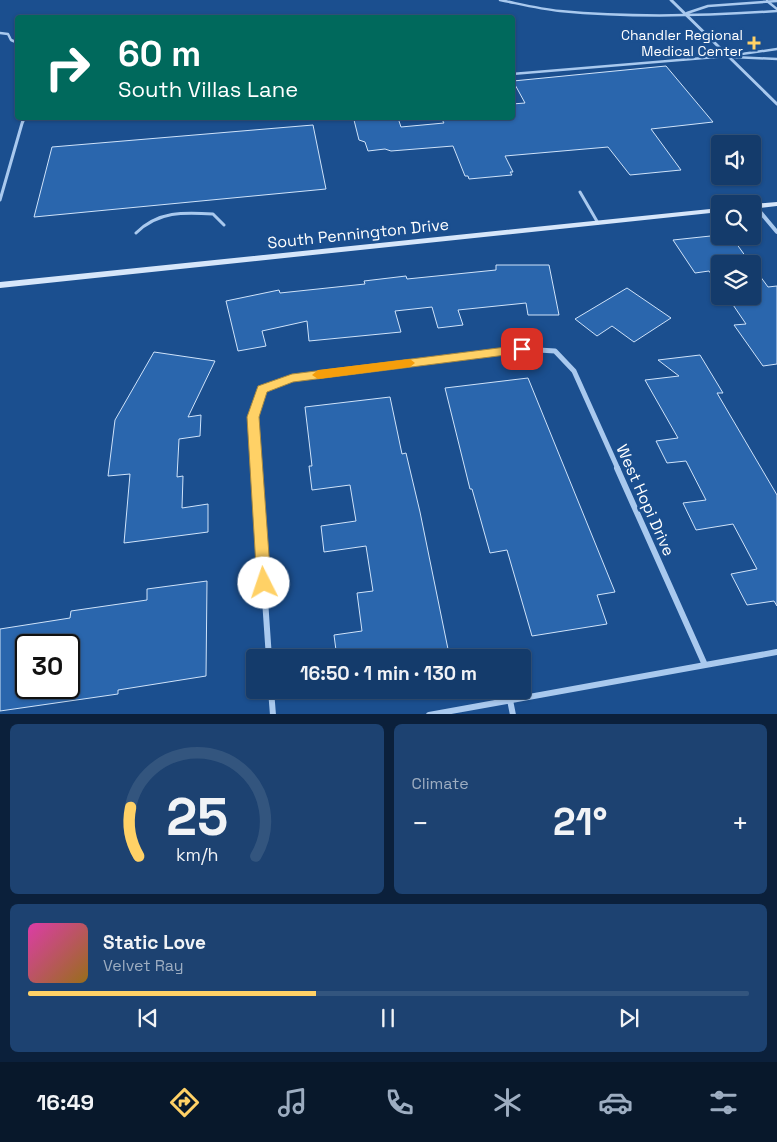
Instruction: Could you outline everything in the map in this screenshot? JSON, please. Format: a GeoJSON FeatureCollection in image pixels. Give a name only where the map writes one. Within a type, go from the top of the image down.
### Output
{"type":"FeatureCollection","features":[{"type":"Feature","properties":{"kind":"street"},"geometry":{"type":"LineString","coordinates":[[671,0],[777,104]]}},
{"type":"Feature","properties":{"kind":"street"},"geometry":{"type":"LineString","coordinates":[[761,206],[777,204]]}},
{"type":"Feature","properties":{"kind":"street","name":"South Pennington Drive"},"geometry":{"type":"LineString","coordinates":[[0,285],[711,211]]}},
{"type":"Feature","properties":{"kind":"street"},"geometry":{"type":"LineString","coordinates":[[761,215],[777,232]]}},
{"type":"Feature","properties":{"kind":"street","name":"West Hopi Drive"},"geometry":{"type":"LineString","coordinates":[[268,649],[253,417],[262,389],[301,377],[522,349],[555,351],[574,371],[705,665]]}},
{"type":"Feature","properties":{"kind":"street"},"geometry":{"type":"LineString","coordinates":[[429,714],[777,652]]}},
{"type":"Feature","properties":{"kind":"street"},"geometry":{"type":"LineString","coordinates":[[272,699],[273,714]]}},
{"type":"Feature","properties":{"kind":"street"},"geometry":{"type":"LineString","coordinates":[[510,700],[513,714]]}},
{"type":"Feature","properties":{"kind":"lane"},"geometry":{"type":"LineString","coordinates":[[500,0],[558,11],[636,16],[713,15],[777,10]]}},
{"type":"Feature","properties":{"kind":"lane"},"geometry":{"type":"LineString","coordinates":[[767,1],[777,10]]}},
{"type":"Feature","properties":{"kind":"lane"},"geometry":{"type":"LineString","coordinates":[[685,14],[708,6],[777,1]]}},
{"type":"Feature","properties":{"kind":"lane"},"geometry":{"type":"LineString","coordinates":[[0,34],[8,34],[11,40],[15,42]]}},
{"type":"Feature","properties":{"kind":"lane"},"geometry":{"type":"LineString","coordinates":[[515,74],[728,56],[777,49]]}},
{"type":"Feature","properties":{"kind":"lane"},"geometry":{"type":"LineString","coordinates":[[728,56],[761,60],[777,59]]}},
{"type":"Feature","properties":{"kind":"lane"},"geometry":{"type":"LineString","coordinates":[[0,200],[23,120]]}},
{"type":"Feature","properties":{"kind":"lane"},"geometry":{"type":"LineString","coordinates":[[580,192],[598,223]]}},
{"type":"Feature","properties":{"kind":"lane"},"geometry":{"type":"LineString","coordinates":[[136,233],[147,222],[162,216],[213,214],[224,225]]}},
{"type":"Feature","properties":{"kind":"building"},"geometry":{"type":"Polygon","coordinates":[[[666,66],[713,122],[651,129],[681,170],[630,175],[608,147],[505,156],[513,172],[510,172],[512,175],[469,179],[468,176],[465,176],[453,146],[368,151],[365,142],[359,140],[354,120],[399,120],[401,127],[444,123],[442,120],[515,120],[515,104],[525,103],[515,85],[515,81],[666,66]]]}},
{"type":"Feature","properties":{"kind":"building"},"geometry":{"type":"Polygon","coordinates":[[[313,125],[326,189],[34,217],[52,147],[313,125]]]}},
{"type":"Feature","properties":{"kind":"building"},"geometry":{"type":"Polygon","coordinates":[[[711,236],[711,245],[737,245],[745,255],[711,255],[711,274],[709,271],[695,273],[673,240],[711,236]]]}},
{"type":"Feature","properties":{"kind":"building"},"geometry":{"type":"Polygon","coordinates":[[[496,265],[549,265],[559,315],[528,315],[526,303],[458,310],[463,325],[438,328],[432,307],[395,311],[401,332],[309,341],[307,321],[262,331],[266,346],[238,351],[226,301],[279,290],[280,293],[365,284],[364,281],[406,276],[407,279],[496,270],[496,265]]]}},
{"type":"Feature","properties":{"kind":"building"},"geometry":{"type":"Polygon","coordinates":[[[761,277],[768,287],[777,286],[777,364],[763,366],[734,325],[746,324],[733,305],[761,305],[761,277]]]}},
{"type":"Feature","properties":{"kind":"building"},"geometry":{"type":"Polygon","coordinates":[[[627,288],[671,318],[634,342],[612,326],[597,336],[575,319],[627,288]]]}},
{"type":"Feature","properties":{"kind":"building"},"geometry":{"type":"Polygon","coordinates":[[[154,352],[215,361],[188,417],[201,415],[200,436],[179,439],[177,477],[183,476],[182,508],[208,504],[208,532],[124,543],[130,474],[108,476],[115,420],[154,352]]]}},
{"type":"Feature","properties":{"kind":"building"},"geometry":{"type":"Polygon","coordinates":[[[700,355],[723,393],[717,393],[777,495],[777,606],[774,601],[747,605],[731,574],[757,569],[733,524],[696,530],[683,503],[706,500],[686,461],[667,463],[656,441],[678,438],[645,380],[679,376],[658,360],[700,355]]]}},
{"type":"Feature","properties":{"kind":"building"},"geometry":{"type":"Polygon","coordinates":[[[528,378],[615,592],[597,595],[607,624],[532,636],[507,550],[490,553],[472,489],[470,489],[445,388],[528,378]]]}},
{"type":"Feature","properties":{"kind":"building"},"geometry":{"type":"Polygon","coordinates":[[[390,397],[402,454],[406,453],[420,512],[448,649],[336,649],[334,635],[362,631],[357,593],[373,591],[366,546],[324,552],[321,526],[356,521],[350,485],[312,490],[309,466],[312,466],[305,407],[390,397]]]}},
{"type":"Feature","properties":{"kind":"building"},"geometry":{"type":"Polygon","coordinates":[[[207,581],[206,676],[118,690],[118,694],[0,711],[0,629],[70,618],[71,611],[147,600],[147,589],[207,581]]]}},
{"type":"Feature","properties":{"kind":"slow traffic"},"geometry":{"type":"LineString","coordinates":[[318,375],[410,363]]}},
{"type":"Feature","properties":{"kind":"place","name":"Chandler Regional Medical Center"},"geometry":{"type":"Point","coordinates":[754,43]}},
{"type":"Feature","properties":{"kind":"route"},"geometry":{"type":"LineString","coordinates":[[264,583],[253,417],[262,389],[292,378],[522,349]]}}]}
